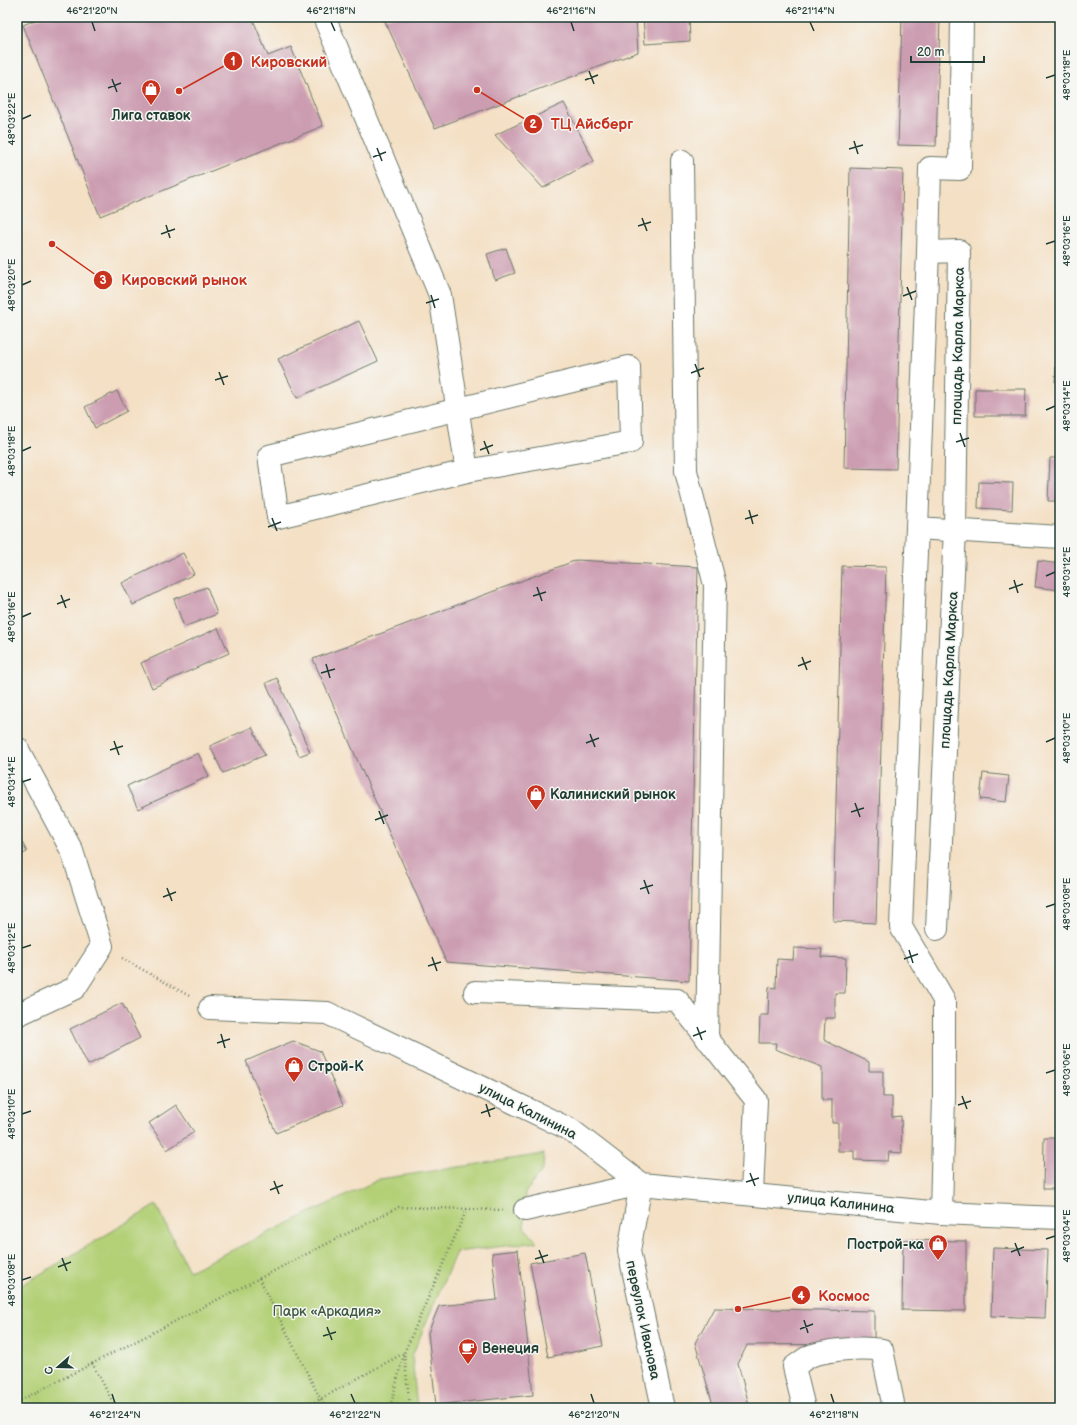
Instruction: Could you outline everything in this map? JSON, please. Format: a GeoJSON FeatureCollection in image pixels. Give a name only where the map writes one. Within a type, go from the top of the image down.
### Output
{"type":"FeatureCollection","features":[{"type":"Feature","properties":{"kind":"street"},"geometry":{"type":"LineString","coordinates":[[324,17],[440,295],[468,471]]}},
{"type":"Feature","properties":{"kind":"street"},"geometry":{"type":"LineString","coordinates":[[941,1213],[944,1096],[944,1000],[901,927],[928,252],[930,168],[960,169],[962,17]]}},
{"type":"Feature","properties":{"kind":"street"},"geometry":{"type":"LineString","coordinates":[[682,161],[686,471],[715,585],[707,1039]]}},
{"type":"Feature","properties":{"kind":"street","name":"площадь Карла Маркса"},"geometry":{"type":"LineString","coordinates":[[928,252],[959,251],[955,529],[937,929]]}},
{"type":"Feature","properties":{"kind":"street"},"geometry":{"type":"LineString","coordinates":[[629,367],[631,442],[468,471],[278,517],[269,456],[458,409],[629,367]]}},
{"type":"Feature","properties":{"kind":"street"},"geometry":{"type":"LineString","coordinates":[[917,528],[955,529],[1060,537]]}},
{"type":"Feature","properties":{"kind":"street"},"geometry":{"type":"LineString","coordinates":[[17,748],[72,851],[102,946],[76,988],[17,1015]]}},
{"type":"Feature","properties":{"kind":"street"},"geometry":{"type":"LineString","coordinates":[[475,992],[677,1000],[756,1100],[752,1194]]}},
{"type":"Feature","properties":{"kind":"street","name":"улица Калинина"},"geometry":{"type":"LineString","coordinates":[[210,1008],[327,1013],[571,1130],[641,1184],[941,1213],[1060,1218]]}},
{"type":"Feature","properties":{"kind":"street"},"geometry":{"type":"LineString","coordinates":[[525,1210],[641,1184]]}},
{"type":"Feature","properties":{"kind":"street","name":"переулок Иванова"},"geometry":{"type":"LineString","coordinates":[[641,1184],[629,1251],[663,1408]]}},
{"type":"Feature","properties":{"kind":"street"},"geometry":{"type":"LineString","coordinates":[[804,1408],[794,1367],[811,1355],[872,1349],[882,1350],[892,1403],[891,1408]]}},
{"type":"Feature","properties":{"kind":"path"},"geometry":{"type":"LineString","coordinates":[[102,946],[210,1008]]}},
{"type":"Feature","properties":{"kind":"path"},"geometry":{"type":"LineString","coordinates":[[17,1402],[399,1207],[525,1210]]}},
{"type":"Feature","properties":{"kind":"path"},"geometry":{"type":"LineString","coordinates":[[390,1408],[404,1353],[468,1209]]}},
{"type":"Feature","properties":{"kind":"path"},"geometry":{"type":"LineString","coordinates":[[259,1278],[325,1408]]}},
{"type":"Feature","properties":{"kind":"path"},"geometry":{"type":"LineString","coordinates":[[304,1408],[404,1353]]}},
{"type":"Feature","properties":{"kind":"path"},"geometry":{"type":"LineString","coordinates":[[404,1353],[410,1408]]}},
{"type":"Feature","properties":{"kind":"path"},"geometry":{"type":"LineString","coordinates":[[92,1363],[116,1408]]}},
{"type":"Feature","properties":{"kind":"green space","name":"Парк «Аркадия»"},"geometry":{"type":"Polygon","coordinates":[[[544,1154],[543,1169],[525,1193],[524,1227],[537,1242],[456,1252],[412,1356],[417,1408],[17,1408],[17,1288],[156,1205],[189,1271],[380,1179],[544,1154]]]}},
{"type":"Feature","properties":{"kind":"building"},"geometry":{"type":"Polygon","coordinates":[[[42,17],[252,17],[268,56],[291,47],[323,126],[100,216],[23,25],[42,17]]]}},
{"type":"Feature","properties":{"kind":"building"},"geometry":{"type":"Polygon","coordinates":[[[383,17],[636,17],[638,52],[435,128],[383,17]]]}},
{"type":"Feature","properties":{"kind":"building"},"geometry":{"type":"Polygon","coordinates":[[[643,17],[689,17],[690,41],[645,44],[643,17]]]}},
{"type":"Feature","properties":{"kind":"building"},"geometry":{"type":"Polygon","coordinates":[[[902,17],[940,17],[936,146],[898,145],[902,17]]]}},
{"type":"Feature","properties":{"kind":"building"},"geometry":{"type":"Polygon","coordinates":[[[564,103],[594,161],[543,188],[495,135],[564,103]]]}},
{"type":"Feature","properties":{"kind":"building"},"geometry":{"type":"Polygon","coordinates":[[[850,168],[903,170],[896,469],[844,468],[850,168]]]}},
{"type":"Feature","properties":{"kind":"building"},"geometry":{"type":"Polygon","coordinates":[[[506,248],[515,273],[495,280],[487,254],[506,248]]]}},
{"type":"Feature","properties":{"kind":"building"},"geometry":{"type":"Polygon","coordinates":[[[359,321],[378,361],[297,398],[278,359],[359,321]]]}},
{"type":"Feature","properties":{"kind":"building"},"geometry":{"type":"Polygon","coordinates":[[[1057,348],[1060,348],[1060,382],[1055,382],[1057,348]]]}},
{"type":"Feature","properties":{"kind":"building"},"geometry":{"type":"Polygon","coordinates":[[[975,389],[1026,389],[1025,416],[975,416],[975,389]]]}},
{"type":"Feature","properties":{"kind":"building"},"geometry":{"type":"Polygon","coordinates":[[[117,391],[127,411],[95,428],[85,407],[117,391]]]}},
{"type":"Feature","properties":{"kind":"building"},"geometry":{"type":"Polygon","coordinates":[[[1050,458],[1060,458],[1060,501],[1048,501],[1050,458]]]}},
{"type":"Feature","properties":{"kind":"building"},"geometry":{"type":"Polygon","coordinates":[[[979,482],[1013,483],[1012,510],[978,508],[979,482]]]}},
{"type":"Feature","properties":{"kind":"building"},"geometry":{"type":"Polygon","coordinates":[[[183,553],[194,574],[133,605],[122,583],[183,553]]]}},
{"type":"Feature","properties":{"kind":"building","name":"Калиниский рынок"},"geometry":{"type":"Polygon","coordinates":[[[577,560],[698,567],[689,981],[446,962],[313,659],[577,560]]]}},
{"type":"Feature","properties":{"kind":"building"},"geometry":{"type":"Polygon","coordinates":[[[1038,561],[1060,564],[1060,590],[1035,587],[1038,561]]]}},
{"type":"Feature","properties":{"kind":"building"},"geometry":{"type":"Polygon","coordinates":[[[842,566],[886,567],[876,923],[833,921],[842,566]]]}},
{"type":"Feature","properties":{"kind":"building"},"geometry":{"type":"Polygon","coordinates":[[[207,587],[217,614],[184,627],[174,599],[207,587]]]}},
{"type":"Feature","properties":{"kind":"building"},"geometry":{"type":"Polygon","coordinates":[[[218,628],[229,653],[152,688],[141,663],[218,628]]]}},
{"type":"Feature","properties":{"kind":"building"},"geometry":{"type":"Polygon","coordinates":[[[277,678],[310,752],[299,756],[266,683],[277,678]]]}},
{"type":"Feature","properties":{"kind":"building"},"geometry":{"type":"Polygon","coordinates":[[[252,727],[265,755],[223,773],[210,746],[252,727]]]}},
{"type":"Feature","properties":{"kind":"building"},"geometry":{"type":"Polygon","coordinates":[[[198,753],[209,776],[138,809],[127,786],[198,753]]]}},
{"type":"Feature","properties":{"kind":"building"},"geometry":{"type":"Polygon","coordinates":[[[983,773],[1009,776],[1006,802],[980,799],[983,773]]]}},
{"type":"Feature","properties":{"kind":"building"},"geometry":{"type":"Polygon","coordinates":[[[17,832],[27,852],[17,857],[17,832]]]}},
{"type":"Feature","properties":{"kind":"building"},"geometry":{"type":"Polygon","coordinates":[[[794,948],[822,949],[821,957],[846,958],[845,993],[835,993],[835,1018],[825,1018],[824,1040],[869,1062],[869,1071],[883,1071],[883,1097],[892,1097],[892,1117],[901,1116],[902,1153],[889,1152],[888,1161],[854,1160],[854,1151],[838,1151],[838,1123],[832,1123],[832,1100],[822,1100],[822,1067],[775,1049],[776,1043],[759,1043],[760,1015],[768,1015],[769,987],[776,988],[777,959],[793,960],[794,948]]]}},
{"type":"Feature","properties":{"kind":"building"},"geometry":{"type":"Polygon","coordinates":[[[122,1003],[140,1038],[88,1065],[70,1029],[122,1003]]]}},
{"type":"Feature","properties":{"kind":"building","name":"Строй-К"},"geometry":{"type":"Polygon","coordinates":[[[293,1041],[320,1051],[343,1105],[276,1133],[246,1061],[293,1041]]]}},
{"type":"Feature","properties":{"kind":"building"},"geometry":{"type":"Polygon","coordinates":[[[176,1105],[194,1132],[167,1150],[149,1123],[176,1105]]]}},
{"type":"Feature","properties":{"kind":"building"},"geometry":{"type":"Polygon","coordinates":[[[1044,1138],[1060,1138],[1060,1189],[1043,1189],[1044,1138]]]}},
{"type":"Feature","properties":{"kind":"building"},"geometry":{"type":"Polygon","coordinates":[[[903,1240],[966,1241],[966,1311],[902,1310],[903,1240]]]}},
{"type":"Feature","properties":{"kind":"building"},"geometry":{"type":"Polygon","coordinates":[[[993,1248],[1048,1250],[1045,1318],[991,1316],[993,1248]]]}},
{"type":"Feature","properties":{"kind":"building"},"geometry":{"type":"Polygon","coordinates":[[[518,1250],[533,1395],[436,1405],[428,1333],[439,1306],[497,1300],[492,1253],[518,1250]]]}},
{"type":"Feature","properties":{"kind":"building"},"geometry":{"type":"Polygon","coordinates":[[[585,1253],[603,1346],[548,1357],[530,1263],[585,1253]]]}},
{"type":"Feature","properties":{"kind":"building"},"geometry":{"type":"Polygon","coordinates":[[[714,1308],[874,1311],[874,1344],[747,1345],[738,1364],[750,1408],[714,1408],[695,1343],[714,1308]]]}},
{"type":"Feature","properties":{"kind":"place","name":"ТЦ Айсберг"},"geometry":{"type":"Point","coordinates":[477,90]}},
{"type":"Feature","properties":{"kind":"place","name":"Кировский"},"geometry":{"type":"Point","coordinates":[179,91]}},
{"type":"Feature","properties":{"kind":"place","name":"Лига ставок"},"geometry":{"type":"Point","coordinates":[151,106]}},
{"type":"Feature","properties":{"kind":"place","name":"Кировский рынок"},"geometry":{"type":"Point","coordinates":[52,244]}},
{"type":"Feature","properties":{"kind":"place","name":"Калиниский рынок"},"geometry":{"type":"Point","coordinates":[536,811]}},
{"type":"Feature","properties":{"kind":"place","name":"Строй-К"},"geometry":{"type":"Point","coordinates":[294,1083]}},
{"type":"Feature","properties":{"kind":"place","name":"Построй-ка"},"geometry":{"type":"Point","coordinates":[938,1261]}},
{"type":"Feature","properties":{"kind":"place","name":"Космос"},"geometry":{"type":"Point","coordinates":[738,1309]}},
{"type":"Feature","properties":{"kind":"place","name":"Венеция"},"geometry":{"type":"Point","coordinates":[468,1365]}}]}
